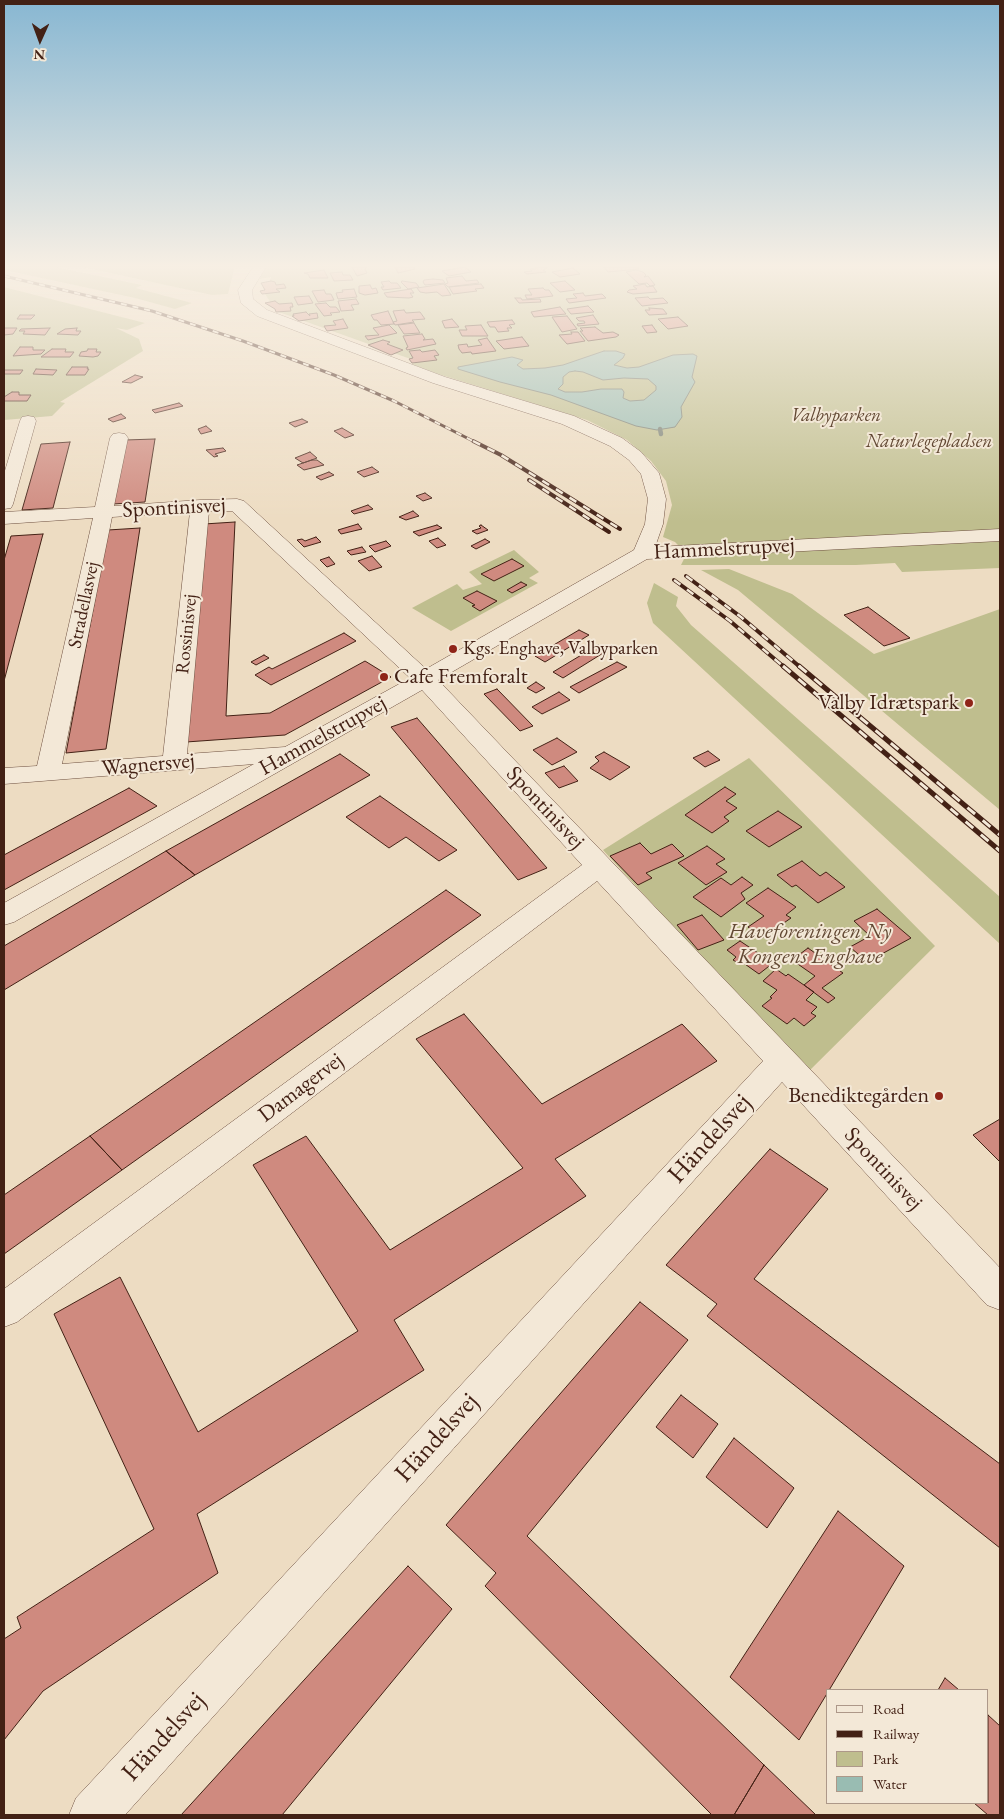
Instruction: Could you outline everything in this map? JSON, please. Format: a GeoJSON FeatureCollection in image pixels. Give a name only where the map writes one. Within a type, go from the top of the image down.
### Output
{"type":"FeatureCollection","features":[{"type":"Feature","properties":{"kind":"street"},"geometry":{"type":"LineString","coordinates":[[365,352],[439,380],[568,420],[593,430],[635,456],[650,473],[657,500],[654,524],[643,553]]}},
{"type":"Feature","properties":{"kind":"street"},"geometry":{"type":"LineString","coordinates":[[4,504],[28,421]]}},
{"type":"Feature","properties":{"kind":"street","name":"Stradellasvej"},"geometry":{"type":"LineString","coordinates":[[48,773],[119,438]]}},
{"type":"Feature","properties":{"kind":"street","name":"Spontinisvej"},"geometry":{"type":"LineString","coordinates":[[4,518],[237,505],[424,679],[1000,1293]]}},
{"type":"Feature","properties":{"kind":"street","name":"Rossinisvej"},"geometry":{"type":"LineString","coordinates":[[174,763],[200,506]]}},
{"type":"Feature","properties":{"kind":"street","name":"Hammelstrupvej"},"geometry":{"type":"LineString","coordinates":[[4,915],[292,754],[643,553],[1000,535]]}},
{"type":"Feature","properties":{"kind":"street","name":"Wagnersvej"},"geometry":{"type":"LineString","coordinates":[[4,776],[292,754]]}},
{"type":"Feature","properties":{"kind":"street","name":"Damagervej"},"geometry":{"type":"LineString","coordinates":[[4,1310],[599,866]]}},
{"type":"Feature","properties":{"kind":"street","name":"Händelsvej"},"geometry":{"type":"LineString","coordinates":[[93,1815],[782,1061]]}},
{"type":"Feature","properties":{"kind":"green space"},"geometry":{"type":"Polygon","coordinates":[[[4,352],[142,352],[60,402],[65,403],[52,416],[4,420],[4,352]]]}},
{"type":"Feature","properties":{"kind":"green space","name":"Valbyparken"},"geometry":{"type":"Polygon","coordinates":[[[391,352],[1000,352],[1000,568],[902,572],[895,563],[856,565],[681,565],[685,557],[681,548],[675,542],[663,537],[672,505],[666,481],[651,461],[627,440],[587,420],[411,364],[419,362],[391,352]]]}},
{"type":"Feature","properties":{"kind":"green space"},"geometry":{"type":"Polygon","coordinates":[[[514,550],[539,572],[529,578],[538,583],[451,631],[412,608],[457,584],[463,590],[482,584],[469,572],[514,550]]]}},
{"type":"Feature","properties":{"kind":"green space"},"geometry":{"type":"Polygon","coordinates":[[[729,569],[792,594],[874,654],[1000,609],[1000,810],[738,590],[701,570],[729,569]]]}},
{"type":"Feature","properties":{"kind":"green space"},"geometry":{"type":"Polygon","coordinates":[[[654,583],[678,597],[676,606],[691,625],[1000,897],[1000,944],[653,623],[647,603],[654,583]]]}},
{"type":"Feature","properties":{"kind":"green space","name":"Haveforeningen Ny Kongens Enghave"},"geometry":{"type":"Polygon","coordinates":[[[749,758],[935,946],[807,1073],[603,850],[749,758]]]}},
{"type":"Feature","properties":{"kind":"water"},"geometry":{"type":"Polygon","coordinates":[[[601,352],[619,352],[625,354],[614,365],[627,368],[639,367],[673,355],[693,354],[697,356],[692,377],[695,382],[681,407],[682,417],[675,427],[657,430],[636,426],[551,395],[500,382],[458,369],[458,367],[512,357],[523,360],[517,365],[523,369],[563,365],[601,352]],[[569,372],[563,377],[563,384],[558,389],[565,392],[582,392],[601,389],[622,389],[624,392],[623,398],[630,401],[644,400],[656,390],[656,386],[648,379],[624,378],[603,380],[583,372],[569,372]]]}},
{"type":"Feature","properties":{"kind":"building"},"geometry":{"type":"Polygon","coordinates":[[[16,352],[43,352],[41,354],[13,356],[16,352]]]}},
{"type":"Feature","properties":{"kind":"building"},"geometry":{"type":"Polygon","coordinates":[[[48,352],[74,352],[70,357],[41,357],[48,352]]]}},
{"type":"Feature","properties":{"kind":"building"},"geometry":{"type":"Polygon","coordinates":[[[81,352],[101,352],[98,356],[93,357],[79,356],[81,352]]]}},
{"type":"Feature","properties":{"kind":"building"},"geometry":{"type":"Polygon","coordinates":[[[384,352],[398,352],[391,355],[384,352]]]}},
{"type":"Feature","properties":{"kind":"building"},"geometry":{"type":"Polygon","coordinates":[[[410,352],[437,352],[439,355],[434,356],[437,360],[412,363],[409,359],[413,358],[410,352]]]}},
{"type":"Feature","properties":{"kind":"building"},"geometry":{"type":"Polygon","coordinates":[[[461,352],[489,352],[472,354],[471,352],[461,352]]]}},
{"type":"Feature","properties":{"kind":"building"},"geometry":{"type":"Polygon","coordinates":[[[72,367],[88,367],[87,369],[89,369],[85,375],[66,375],[72,367]]]}},
{"type":"Feature","properties":{"kind":"building"},"geometry":{"type":"Polygon","coordinates":[[[36,369],[57,370],[53,375],[33,374],[36,369]]]}},
{"type":"Feature","properties":{"kind":"building"},"geometry":{"type":"Polygon","coordinates":[[[4,370],[23,370],[20,374],[4,374],[4,370]]]}},
{"type":"Feature","properties":{"kind":"building"},"geometry":{"type":"Polygon","coordinates":[[[135,375],[143,377],[131,383],[122,382],[135,375]]]}},
{"type":"Feature","properties":{"kind":"building"},"geometry":{"type":"Polygon","coordinates":[[[12,392],[19,392],[19,395],[31,395],[27,401],[4,401],[4,397],[12,392]]]}},
{"type":"Feature","properties":{"kind":"building"},"geometry":{"type":"Polygon","coordinates":[[[179,403],[183,406],[155,413],[152,410],[179,403]]]}},
{"type":"Feature","properties":{"kind":"building"},"geometry":{"type":"Polygon","coordinates":[[[121,414],[126,418],[113,422],[108,419],[121,414]]]}},
{"type":"Feature","properties":{"kind":"building"},"geometry":{"type":"Polygon","coordinates":[[[302,419],[308,422],[295,427],[289,423],[302,419]]]}},
{"type":"Feature","properties":{"kind":"building"},"geometry":{"type":"Polygon","coordinates":[[[206,426],[212,431],[201,434],[198,429],[206,426]]]}},
{"type":"Feature","properties":{"kind":"building"},"geometry":{"type":"Polygon","coordinates":[[[342,428],[354,435],[345,438],[334,431],[342,428]]]}},
{"type":"Feature","properties":{"kind":"building"},"geometry":{"type":"Polygon","coordinates":[[[155,439],[145,502],[113,504],[125,440],[155,439]]]}},
{"type":"Feature","properties":{"kind":"building"},"geometry":{"type":"Polygon","coordinates":[[[70,442],[53,508],[22,510],[41,444],[70,442]]]}},
{"type":"Feature","properties":{"kind":"building"},"geometry":{"type":"Polygon","coordinates":[[[223,448],[226,451],[215,454],[218,456],[214,457],[206,450],[223,448]]]}},
{"type":"Feature","properties":{"kind":"building"},"geometry":{"type":"Polygon","coordinates":[[[310,452],[317,458],[303,463],[295,458],[310,452]]]}},
{"type":"Feature","properties":{"kind":"building"},"geometry":{"type":"Polygon","coordinates":[[[317,460],[324,465],[304,470],[297,465],[317,460]]]}},
{"type":"Feature","properties":{"kind":"building"},"geometry":{"type":"Polygon","coordinates":[[[372,467],[379,472],[364,477],[357,472],[372,467]]]}},
{"type":"Feature","properties":{"kind":"building"},"geometry":{"type":"Polygon","coordinates":[[[329,472],[334,475],[321,480],[316,477],[329,472]]]}},
{"type":"Feature","properties":{"kind":"building"},"geometry":{"type":"Polygon","coordinates":[[[425,493],[432,498],[423,501],[416,496],[425,493]]]}},
{"type":"Feature","properties":{"kind":"building"},"geometry":{"type":"Polygon","coordinates":[[[368,505],[373,509],[354,514],[351,511],[368,505]]]}},
{"type":"Feature","properties":{"kind":"building"},"geometry":{"type":"Polygon","coordinates":[[[413,511],[419,516],[406,520],[399,517],[413,511]]]}},
{"type":"Feature","properties":{"kind":"building"},"geometry":{"type":"Polygon","coordinates":[[[235,522],[226,716],[270,713],[365,661],[391,677],[285,735],[186,742],[204,524],[235,522]]]}},
{"type":"Feature","properties":{"kind":"building"},"geometry":{"type":"Polygon","coordinates":[[[358,524],[362,529],[341,534],[338,530],[358,524]]]}},
{"type":"Feature","properties":{"kind":"building"},"geometry":{"type":"Polygon","coordinates":[[[437,525],[442,528],[419,536],[413,532],[437,525]]]}},
{"type":"Feature","properties":{"kind":"building"},"geometry":{"type":"Polygon","coordinates":[[[481,525],[488,530],[477,534],[472,531],[481,528],[479,526],[481,525]]]}},
{"type":"Feature","properties":{"kind":"building"},"geometry":{"type":"Polygon","coordinates":[[[140,528],[106,749],[66,753],[108,530],[140,528]]]}},
{"type":"Feature","properties":{"kind":"building"},"geometry":{"type":"Polygon","coordinates":[[[43,534],[4,681],[4,560],[11,536],[43,534]]]}},
{"type":"Feature","properties":{"kind":"building"},"geometry":{"type":"Polygon","coordinates":[[[316,537],[321,542],[304,547],[297,540],[302,539],[305,541],[316,537]]]}},
{"type":"Feature","properties":{"kind":"building"},"geometry":{"type":"Polygon","coordinates":[[[438,538],[446,545],[437,548],[429,541],[438,538]]]}},
{"type":"Feature","properties":{"kind":"building"},"geometry":{"type":"Polygon","coordinates":[[[485,539],[490,542],[476,549],[471,546],[485,539]]]}},
{"type":"Feature","properties":{"kind":"building"},"geometry":{"type":"Polygon","coordinates":[[[386,541],[391,546],[375,552],[369,546],[386,541]]]}},
{"type":"Feature","properties":{"kind":"building"},"geometry":{"type":"Polygon","coordinates":[[[362,547],[366,552],[351,555],[347,551],[362,547]]]}},
{"type":"Feature","properties":{"kind":"building"},"geometry":{"type":"Polygon","coordinates":[[[372,556],[382,567],[369,571],[358,561],[372,556]]]}},
{"type":"Feature","properties":{"kind":"building"},"geometry":{"type":"Polygon","coordinates":[[[329,557],[335,564],[327,567],[320,560],[329,557]]]}},
{"type":"Feature","properties":{"kind":"building"},"geometry":{"type":"Polygon","coordinates":[[[512,559],[524,566],[494,581],[481,574],[512,559]]]}},
{"type":"Feature","properties":{"kind":"building"},"geometry":{"type":"Polygon","coordinates":[[[521,582],[527,585],[512,593],[507,590],[521,582]]]}},
{"type":"Feature","properties":{"kind":"building"},"geometry":{"type":"Polygon","coordinates":[[[477,591],[497,601],[480,611],[472,606],[475,605],[463,598],[477,591]]]}},
{"type":"Feature","properties":{"kind":"building"},"geometry":{"type":"Polygon","coordinates":[[[868,607],[910,638],[884,646],[844,615],[868,607]]]}},
{"type":"Feature","properties":{"kind":"building"},"geometry":{"type":"Polygon","coordinates":[[[579,630],[589,635],[545,662],[535,656],[579,630]]]}},
{"type":"Feature","properties":{"kind":"building"},"geometry":{"type":"Polygon","coordinates":[[[344,633],[356,641],[271,685],[255,675],[269,667],[272,669],[344,633]]]}},
{"type":"Feature","properties":{"kind":"building"},"geometry":{"type":"Polygon","coordinates":[[[598,645],[608,650],[563,678],[553,672],[598,645]]]}},
{"type":"Feature","properties":{"kind":"building"},"geometry":{"type":"Polygon","coordinates":[[[264,655],[269,658],[256,665],[251,662],[264,655]]]}},
{"type":"Feature","properties":{"kind":"building"},"geometry":{"type":"Polygon","coordinates":[[[617,662],[627,667],[579,693],[570,687],[617,662]]]}},
{"type":"Feature","properties":{"kind":"building"},"geometry":{"type":"Polygon","coordinates":[[[536,682],[545,688],[536,693],[527,688],[536,682]]]}},
{"type":"Feature","properties":{"kind":"building"},"geometry":{"type":"Polygon","coordinates":[[[497,689],[533,726],[520,731],[484,694],[497,689]]]}},
{"type":"Feature","properties":{"kind":"building"},"geometry":{"type":"Polygon","coordinates":[[[559,692],[570,700],[542,714],[532,707],[559,692]]]}},
{"type":"Feature","properties":{"kind":"building"},"geometry":{"type":"Polygon","coordinates":[[[417,718],[547,868],[518,880],[391,727],[417,718]]]}},
{"type":"Feature","properties":{"kind":"building"},"geometry":{"type":"Polygon","coordinates":[[[557,738],[577,752],[552,765],[533,750],[557,738]]]}},
{"type":"Feature","properties":{"kind":"building"},"geometry":{"type":"Polygon","coordinates":[[[708,751],[720,760],[705,767],[693,758],[708,751]]]}},
{"type":"Feature","properties":{"kind":"building"},"geometry":{"type":"Polygon","coordinates":[[[604,752],[630,767],[610,780],[590,768],[599,761],[595,757],[604,752]]]}},
{"type":"Feature","properties":{"kind":"building"},"geometry":{"type":"Polygon","coordinates":[[[340,754],[370,775],[195,875],[166,851],[340,754]]]}},
{"type":"Feature","properties":{"kind":"building"},"geometry":{"type":"Polygon","coordinates":[[[564,766],[578,781],[559,788],[545,773],[564,766]]]}},
{"type":"Feature","properties":{"kind":"building"},"geometry":{"type":"Polygon","coordinates":[[[725,787],[736,794],[726,801],[737,808],[724,817],[729,821],[712,833],[685,815],[725,787]]]}},
{"type":"Feature","properties":{"kind":"building"},"geometry":{"type":"Polygon","coordinates":[[[129,788],[157,806],[4,890],[4,855],[129,788]]]}},
{"type":"Feature","properties":{"kind":"building"},"geometry":{"type":"Polygon","coordinates":[[[380,796],[457,850],[439,861],[406,837],[389,848],[346,817],[380,796]]]}},
{"type":"Feature","properties":{"kind":"building"},"geometry":{"type":"Polygon","coordinates":[[[778,811],[802,827],[769,847],[746,831],[778,811]]]}},
{"type":"Feature","properties":{"kind":"building"},"geometry":{"type":"Polygon","coordinates":[[[640,843],[651,854],[672,844],[684,856],[646,873],[652,878],[638,885],[610,856],[640,843]]]}},
{"type":"Feature","properties":{"kind":"building"},"geometry":{"type":"Polygon","coordinates":[[[707,846],[725,859],[716,864],[727,872],[706,885],[678,863],[707,846]]]}},
{"type":"Feature","properties":{"kind":"building"},"geometry":{"type":"Polygon","coordinates":[[[166,851],[195,875],[4,990],[4,946],[166,851]]]}},
{"type":"Feature","properties":{"kind":"building"},"geometry":{"type":"Polygon","coordinates":[[[802,861],[820,876],[826,872],[845,887],[818,903],[796,885],[792,887],[777,875],[802,861]]]}},
{"type":"Feature","properties":{"kind":"building"},"geometry":{"type":"Polygon","coordinates":[[[742,877],[753,885],[741,893],[745,899],[721,917],[693,897],[721,878],[731,885],[742,877]]]}},
{"type":"Feature","properties":{"kind":"building"},"geometry":{"type":"Polygon","coordinates":[[[768,888],[796,907],[786,915],[791,918],[762,938],[748,927],[764,916],[746,903],[768,888]]]}},
{"type":"Feature","properties":{"kind":"building"},"geometry":{"type":"Polygon","coordinates":[[[446,890],[481,915],[122,1170],[90,1136],[446,890]]]}},
{"type":"Feature","properties":{"kind":"building"},"geometry":{"type":"Polygon","coordinates":[[[877,909],[911,938],[867,962],[850,947],[870,936],[854,921],[877,909]]]}},
{"type":"Feature","properties":{"kind":"building"},"geometry":{"type":"Polygon","coordinates":[[[702,915],[724,940],[698,950],[677,925],[702,915]]]}},
{"type":"Feature","properties":{"kind":"building"},"geometry":{"type":"Polygon","coordinates":[[[740,941],[773,963],[759,974],[742,962],[740,964],[733,960],[736,957],[727,950],[740,941]]]}},
{"type":"Feature","properties":{"kind":"building"},"geometry":{"type":"Polygon","coordinates":[[[808,948],[843,973],[822,988],[835,998],[828,1003],[804,985],[815,976],[792,960],[808,948]]]}},
{"type":"Feature","properties":{"kind":"building"},"geometry":{"type":"Polygon","coordinates":[[[776,969],[786,976],[788,974],[814,992],[806,1000],[817,1007],[811,1013],[816,1016],[804,1026],[794,1018],[787,1024],[762,1006],[772,998],[770,997],[777,990],[763,981],[776,969]]]}},
{"type":"Feature","properties":{"kind":"building"},"geometry":{"type":"Polygon","coordinates":[[[464,1014],[542,1104],[682,1024],[717,1061],[555,1159],[586,1196],[394,1320],[424,1370],[197,1514],[218,1573],[43,1691],[4,1740],[4,1639],[21,1628],[17,1617],[154,1529],[54,1314],[120,1277],[198,1432],[358,1331],[253,1165],[306,1136],[390,1250],[523,1168],[416,1039],[464,1014]]]}},
{"type":"Feature","properties":{"kind":"building"},"geometry":{"type":"Polygon","coordinates":[[[1000,1119],[1000,1162],[973,1135],[1000,1119]]]}},
{"type":"Feature","properties":{"kind":"building"},"geometry":{"type":"Polygon","coordinates":[[[90,1136],[122,1170],[4,1254],[4,1195],[90,1136]]]}},
{"type":"Feature","properties":{"kind":"building"},"geometry":{"type":"Polygon","coordinates":[[[770,1149],[828,1189],[754,1279],[1000,1464],[1000,1548],[707,1316],[717,1304],[666,1265],[770,1149]]]}},
{"type":"Feature","properties":{"kind":"building"},"geometry":{"type":"Polygon","coordinates":[[[640,1302],[688,1340],[527,1536],[764,1765],[734,1815],[712,1815],[485,1586],[496,1573],[446,1525],[640,1302]]]}},
{"type":"Feature","properties":{"kind":"building"},"geometry":{"type":"Polygon","coordinates":[[[681,1395],[718,1424],[693,1458],[656,1427],[681,1395]]]}},
{"type":"Feature","properties":{"kind":"building"},"geometry":{"type":"Polygon","coordinates":[[[734,1438],[794,1488],[767,1528],[706,1477],[734,1438]]]}},
{"type":"Feature","properties":{"kind":"building"},"geometry":{"type":"Polygon","coordinates":[[[838,1511],[904,1566],[830,1689],[826,1689],[826,1695],[799,1740],[730,1677],[838,1511]]]}},
{"type":"Feature","properties":{"kind":"building"},"geometry":{"type":"Polygon","coordinates":[[[408,1566],[452,1609],[282,1815],[181,1815],[408,1566]]]}},
{"type":"Feature","properties":{"kind":"building"},"geometry":{"type":"Polygon","coordinates":[[[945,1678],[958,1689],[939,1689],[945,1678]]]}},
{"type":"Feature","properties":{"kind":"building"},"geometry":{"type":"Polygon","coordinates":[[[989,1716],[1000,1726],[1000,1815],[988,1815],[975,1804],[989,1804],[989,1716]]]}},
{"type":"Feature","properties":{"kind":"building"},"geometry":{"type":"Polygon","coordinates":[[[764,1765],[816,1815],[734,1815],[764,1765]]]}},
{"type":"Feature","properties":{"kind":"waterway"},"geometry":{"type":"LineString","coordinates":[[660,429],[661,434]]}},
{"type":"Feature","properties":{"kind":"railway"},"geometry":{"type":"LineString","coordinates":[[272,352],[334,375],[394,401],[475,442]]}},
{"type":"Feature","properties":{"kind":"railway"},"geometry":{"type":"LineString","coordinates":[[475,442],[501,455],[620,529]]}},
{"type":"Feature","properties":{"kind":"railway"},"geometry":{"type":"LineString","coordinates":[[529,480],[609,532]]}},
{"type":"Feature","properties":{"kind":"railway"},"geometry":{"type":"LineString","coordinates":[[686,576],[741,617],[800,667]]}},
{"type":"Feature","properties":{"kind":"railway"},"geometry":{"type":"LineString","coordinates":[[674,580],[730,621],[784,667]]}},
{"type":"Feature","properties":{"kind":"railway"},"geometry":{"type":"LineString","coordinates":[[783,666],[1000,851]]}},
{"type":"Feature","properties":{"kind":"railway"},"geometry":{"type":"LineString","coordinates":[[799,666],[1000,835]]}},
{"type":"Feature","properties":{"kind":"place","name":"Kgs. Enghave, Valbyparken"},"geometry":{"type":"Point","coordinates":[453,649]}},
{"type":"Feature","properties":{"kind":"place","name":"Cafe Fremforalt"},"geometry":{"type":"Point","coordinates":[384,677]}},
{"type":"Feature","properties":{"kind":"place","name":"Valby Idrætspark"},"geometry":{"type":"Point","coordinates":[969,703]}},
{"type":"Feature","properties":{"kind":"place","name":"Benediktegården"},"geometry":{"type":"Point","coordinates":[939,1096]}},
{"type":"Feature","properties":{"kind":"park label","name":"Naturlegepladsen"},"geometry":{"type":"Point","coordinates":[929,442]}}]}
